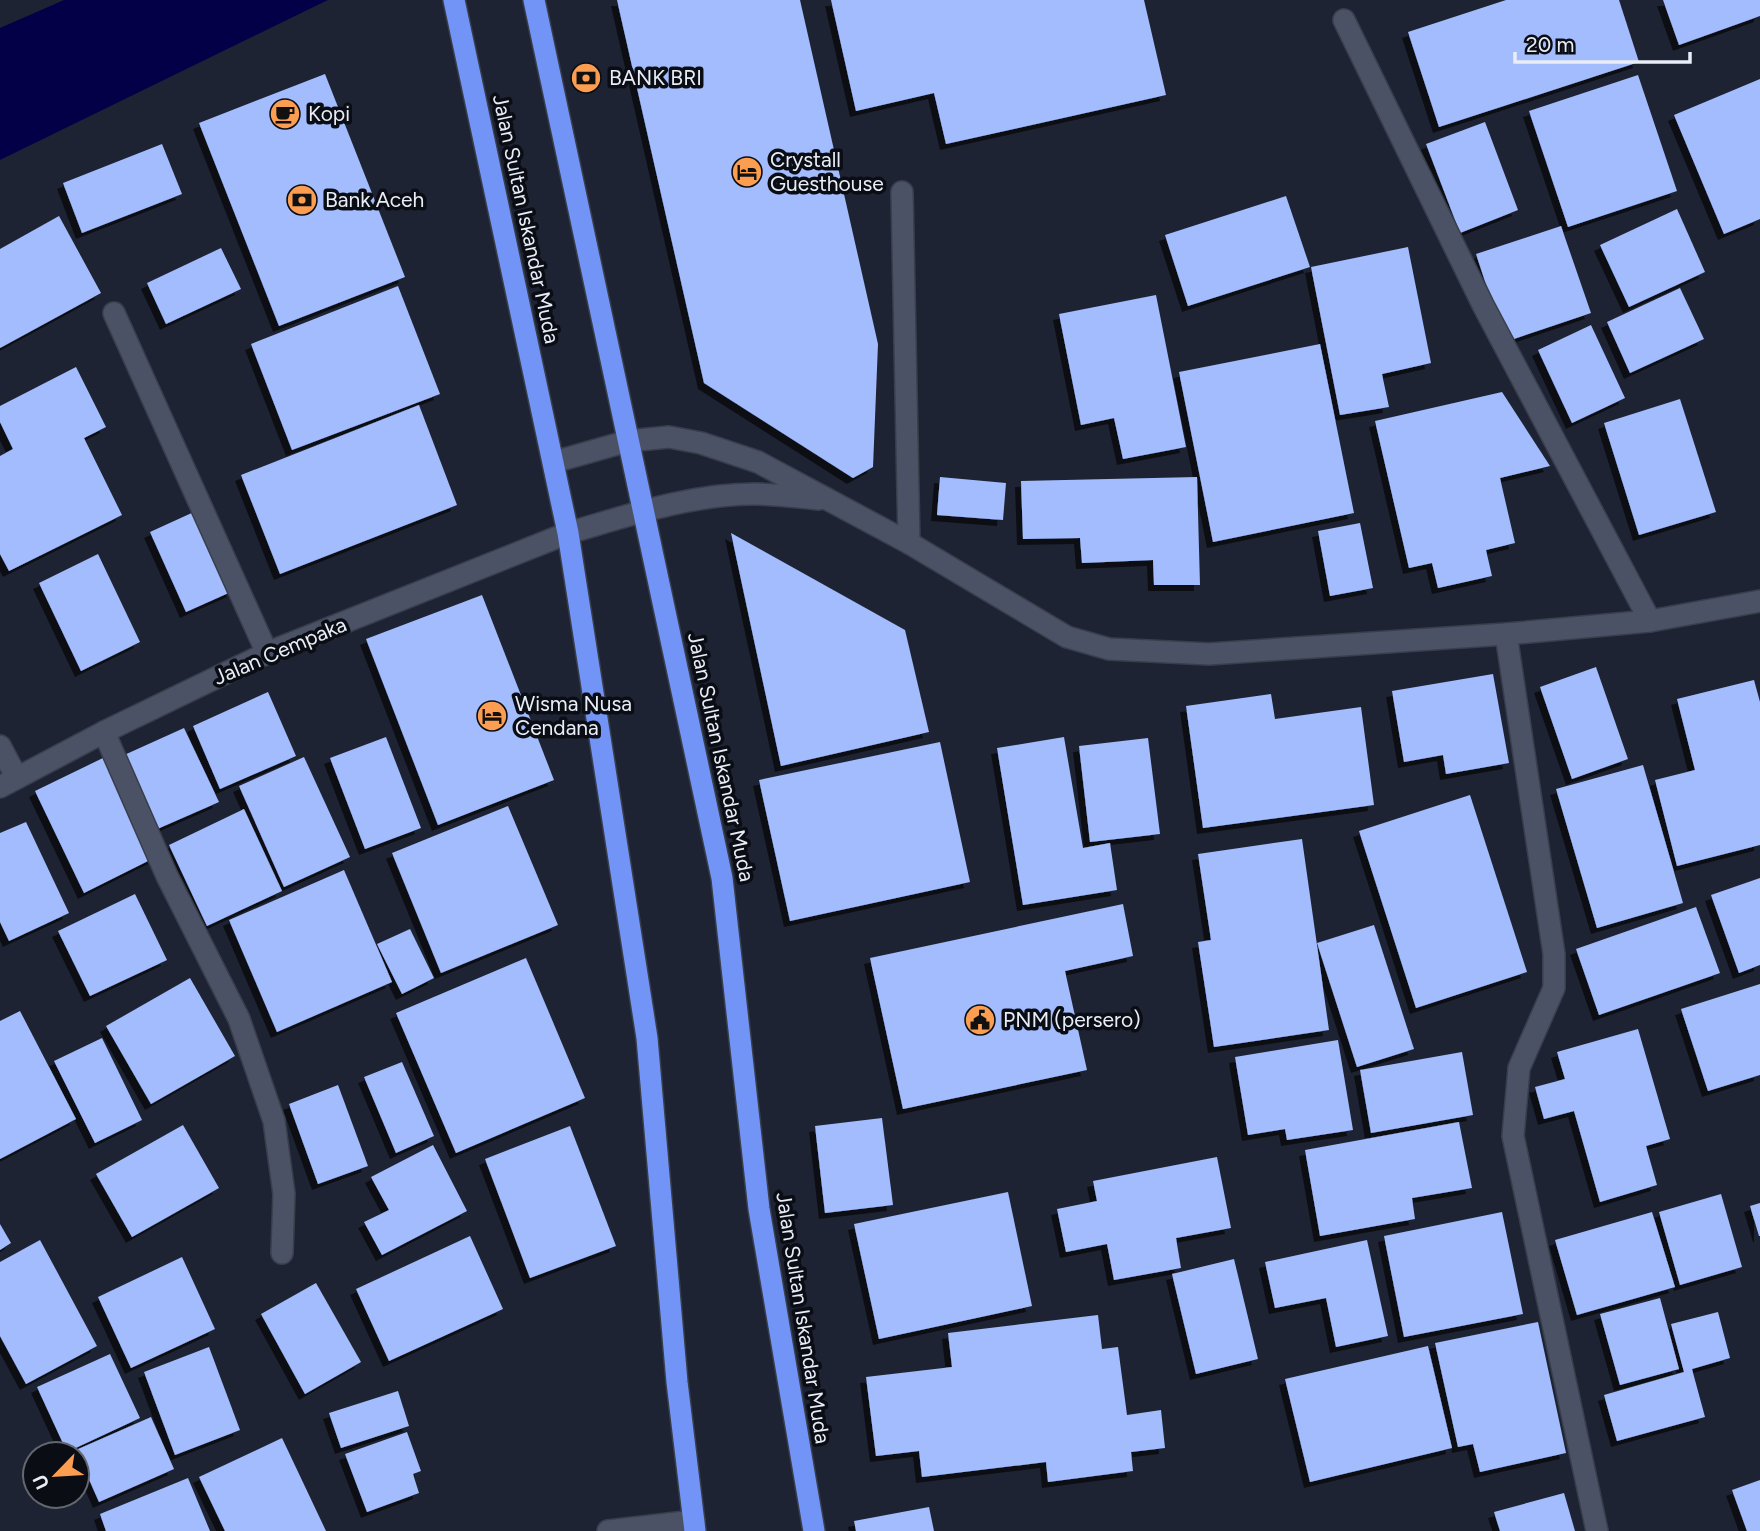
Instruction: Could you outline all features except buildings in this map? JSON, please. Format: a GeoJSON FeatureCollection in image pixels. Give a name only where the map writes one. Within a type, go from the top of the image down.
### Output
{"type":"FeatureCollection","features":[{"type":"Feature","properties":{"kind":"highway","name":"Jalan Sultan Iskandar Muda"},"geometry":{"type":"LineString","coordinates":[[454,0],[568,533],[647,1038],[677,1382],[695,1526]]}},
{"type":"Feature","properties":{"kind":"highway","name":"Jalan Sultan Iskandar Muda"},"geometry":{"type":"LineString","coordinates":[[534,0],[722,878],[759,1209],[814,1531]]}},
{"type":"Feature","properties":{"kind":"street"},"geometry":{"type":"LineString","coordinates":[[1345,20],[1483,305],[1650,621]]}},
{"type":"Feature","properties":{"kind":"street"},"geometry":{"type":"LineString","coordinates":[[902,192],[909,543]]}},
{"type":"Feature","properties":{"kind":"street"},"geometry":{"type":"LineString","coordinates":[[114,313],[267,653]]}},
{"type":"Feature","properties":{"kind":"street"},"geometry":{"type":"LineString","coordinates":[[554,462],[628,441],[669,437],[701,443],[758,462],[909,543],[1068,637],[1109,649],[1209,654],[1506,634],[1650,621],[1760,601]]}},
{"type":"Feature","properties":{"kind":"street","name":"Jalan Cempaka"},"geometry":{"type":"LineString","coordinates":[[8,782],[267,653],[568,533],[645,512],[716,497],[754,494],[824,499]]}},
{"type":"Feature","properties":{"kind":"street"},"geometry":{"type":"LineString","coordinates":[[1506,634],[1555,954],[1554,988],[1520,1068],[1513,1136],[1597,1531]]}},
{"type":"Feature","properties":{"kind":"street"},"geometry":{"type":"LineString","coordinates":[[104,732],[167,876],[239,1018],[274,1122],[285,1194],[282,1253]]}},
{"type":"Feature","properties":{"kind":"street"},"geometry":{"type":"LineString","coordinates":[[0,746],[8,782]]}},
{"type":"Feature","properties":{"kind":"street"},"geometry":{"type":"LineString","coordinates":[[608,1531],[695,1526]]}},
{"type":"Feature","properties":{"kind":"shaded area"},"geometry":{"type":"Polygon","coordinates":[[[64,0],[328,0],[0,160],[0,28],[64,0]]]}},
{"type":"Feature","properties":{"kind":"place","name":"BANK BRI"},"geometry":{"type":"Point","coordinates":[586,78]}},
{"type":"Feature","properties":{"kind":"place","name":"Kopi"},"geometry":{"type":"Point","coordinates":[285,114]}},
{"type":"Feature","properties":{"kind":"place","name":"Crystall Guesthouse"},"geometry":{"type":"Point","coordinates":[747,172]}},
{"type":"Feature","properties":{"kind":"place","name":"Bank Aceh"},"geometry":{"type":"Point","coordinates":[302,200]}},
{"type":"Feature","properties":{"kind":"place","name":"Wisma Nusa Cendana"},"geometry":{"type":"Point","coordinates":[492,716]}},
{"type":"Feature","properties":{"kind":"place","name":"PNM (persero)"},"geometry":{"type":"Point","coordinates":[980,1020]}}]}
